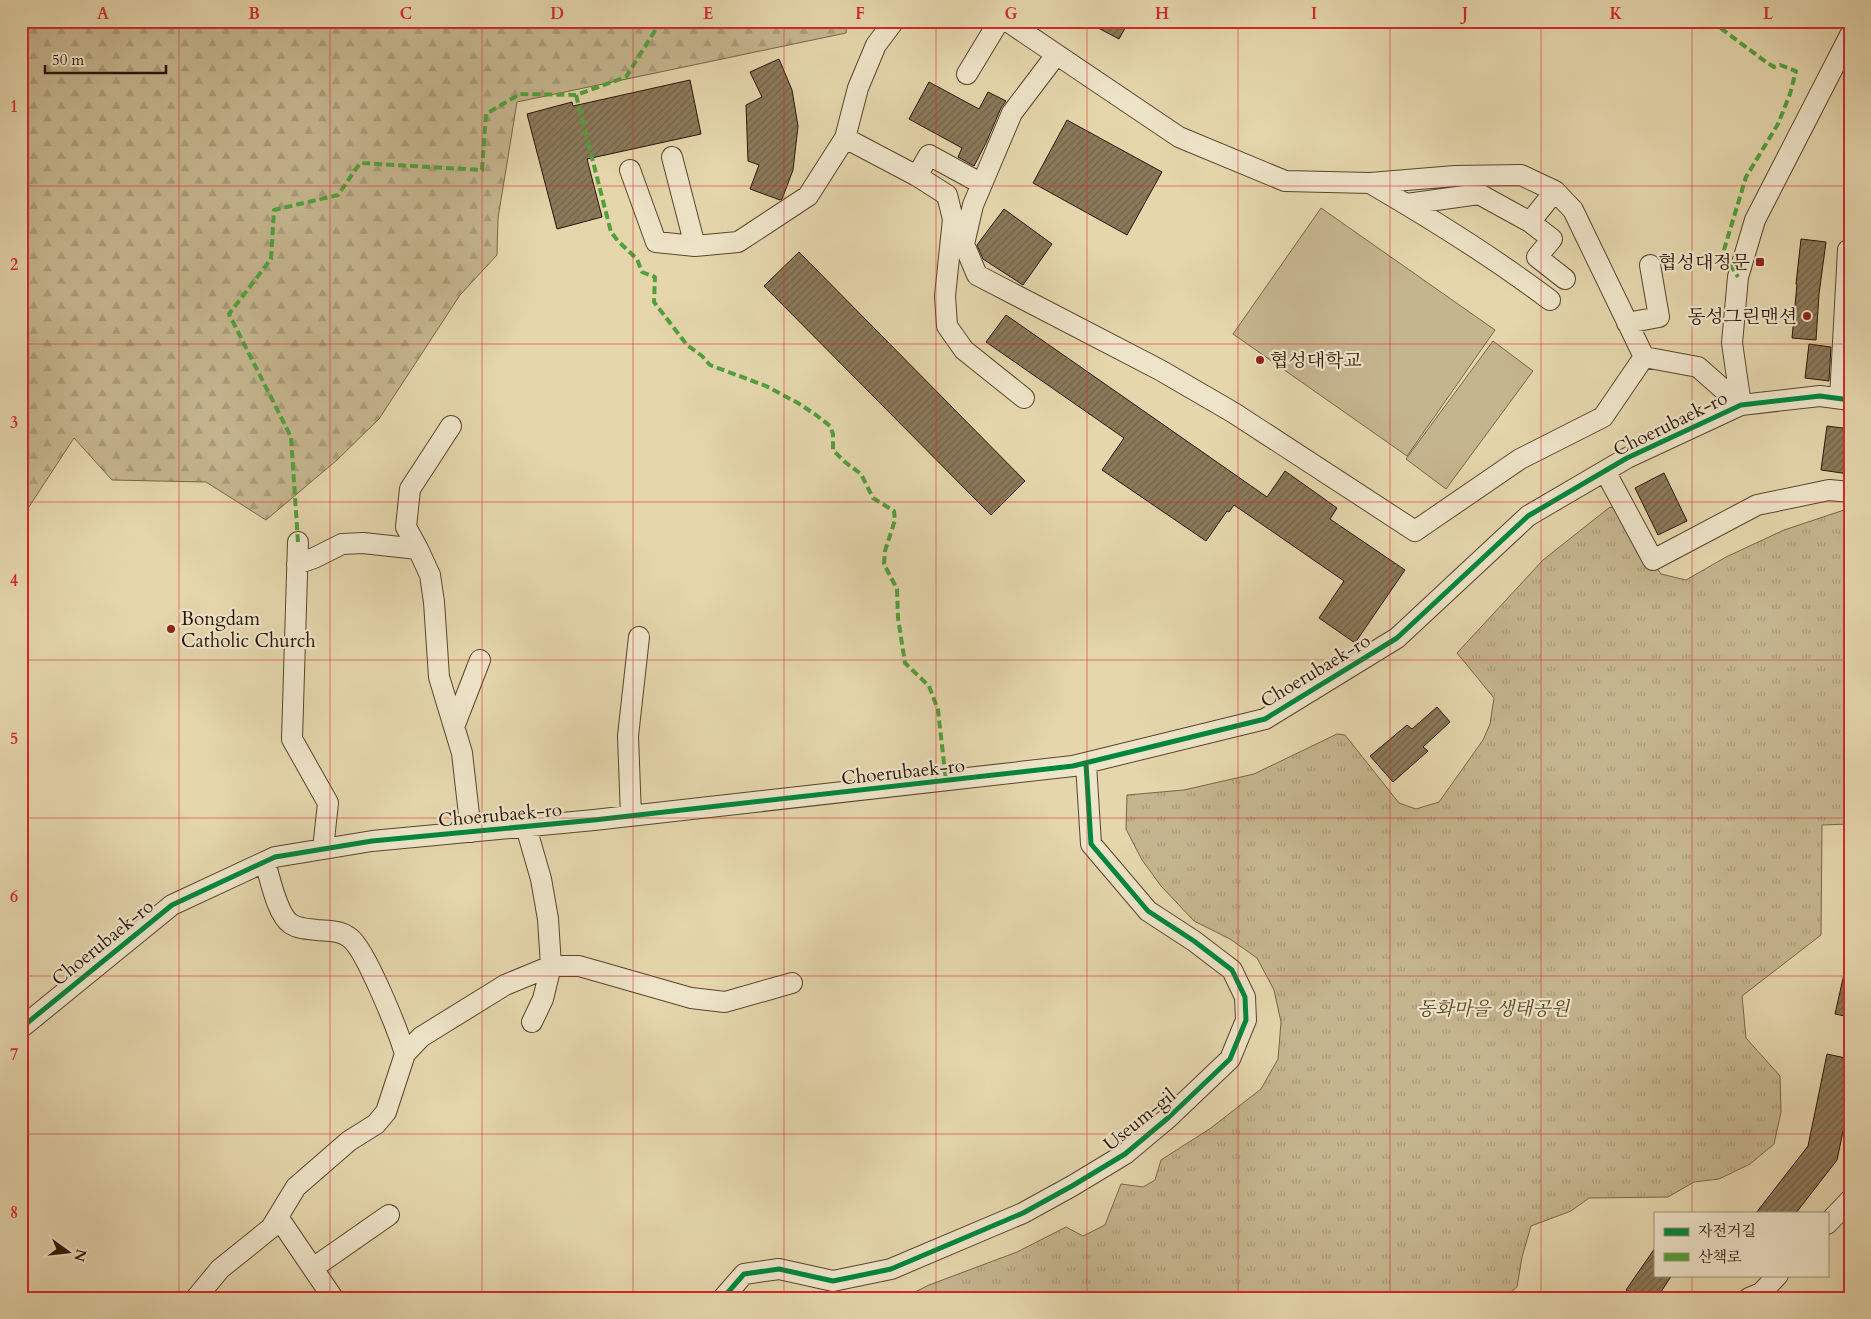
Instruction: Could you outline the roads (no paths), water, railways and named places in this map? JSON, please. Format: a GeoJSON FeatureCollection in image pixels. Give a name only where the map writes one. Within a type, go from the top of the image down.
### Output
{"type":"FeatureCollection","features":[{"type":"Feature","properties":{"kind":"street"},"geometry":{"type":"LineString","coordinates":[[630,170],[656,242],[696,246],[738,242],[808,196],[845,138],[858,88],[876,46],[894,21]]}},
{"type":"Feature","properties":{"kind":"street"},"geometry":{"type":"LineString","coordinates":[[967,74],[999,21]]}},
{"type":"Feature","properties":{"kind":"street"},"geometry":{"type":"LineString","coordinates":[[1007,21],[1178,137],[1285,181],[1370,183],[1455,176],[1521,175],[1555,191],[1573,210],[1644,357]]}},
{"type":"Feature","properties":{"kind":"street","name":"Choerubaek-ro"},"geometry":{"type":"LineString","coordinates":[[21,1028],[172,905],[276,857],[372,841],[631,816],[1086,764],[1265,719],[1397,638],[1528,516],[1627,458],[1741,405],[1732,343],[1738,277],[1755,220],[1850,35]]}},
{"type":"Feature","properties":{"kind":"street"},"geometry":{"type":"LineString","coordinates":[[1056,55],[1012,113],[973,205],[964,244],[977,276],[1160,370],[1234,413],[1415,531],[1520,460],[1603,417],[1644,357]]}},
{"type":"Feature","properties":{"kind":"street"},"geometry":{"type":"LineString","coordinates":[[845,138],[917,176],[947,195],[953,219],[944,296],[946,326],[964,350],[1024,398]]}},
{"type":"Feature","properties":{"kind":"street"},"geometry":{"type":"LineString","coordinates":[[917,176],[929,155],[982,184]]}},
{"type":"Feature","properties":{"kind":"street"},"geometry":{"type":"LineString","coordinates":[[672,157],[696,246]]}},
{"type":"Feature","properties":{"kind":"street"},"geometry":{"type":"LineString","coordinates":[[1370,183],[1407,204],[1521,278],[1550,300]]}},
{"type":"Feature","properties":{"kind":"street"},"geometry":{"type":"LineString","coordinates":[[1530,222],[1555,191]]}},
{"type":"Feature","properties":{"kind":"street"},"geometry":{"type":"LineString","coordinates":[[1407,204],[1479,194],[1530,222],[1552,239],[1521,278]]}},
{"type":"Feature","properties":{"kind":"street"},"geometry":{"type":"LineString","coordinates":[[1644,357],[1698,367],[1741,405],[1820,396],[1845,399],[1848,250]]}},
{"type":"Feature","properties":{"kind":"street"},"geometry":{"type":"LineString","coordinates":[[1537,257],[1565,279]]}},
{"type":"Feature","properties":{"kind":"street"},"geometry":{"type":"LineString","coordinates":[[1627,323],[1659,317],[1650,265]]}},
{"type":"Feature","properties":{"kind":"street"},"geometry":{"type":"LineString","coordinates":[[451,426],[410,489],[406,527],[430,575],[434,602],[439,677],[454,726],[464,769],[471,832]]}},
{"type":"Feature","properties":{"kind":"street"},"geometry":{"type":"LineString","coordinates":[[1605,471],[1653,560],[1757,505],[1829,490],[1850,492]]}},
{"type":"Feature","properties":{"kind":"street"},"geometry":{"type":"LineString","coordinates":[[298,542],[292,739],[328,803],[323,849]]}},
{"type":"Feature","properties":{"kind":"street"},"geometry":{"type":"LineString","coordinates":[[297,564],[342,544],[362,543],[418,549]]}},
{"type":"Feature","properties":{"kind":"street"},"geometry":{"type":"LineString","coordinates":[[631,816],[628,736],[639,637]]}},
{"type":"Feature","properties":{"kind":"street"},"geometry":{"type":"LineString","coordinates":[[454,726],[480,660]]}},
{"type":"Feature","properties":{"kind":"street","name":"Useum-gil"},"geometry":{"type":"LineString","coordinates":[[723,1298],[744,1274],[779,1269],[833,1281],[891,1269],[1023,1213],[1125,1154],[1168,1118],[1230,1060],[1246,1020],[1245,997],[1232,970],[1148,911],[1092,844],[1086,764]]}},
{"type":"Feature","properties":{"kind":"street"},"geometry":{"type":"LineString","coordinates":[[526,827],[541,878],[548,919],[550,966],[543,999],[532,1022]]}},
{"type":"Feature","properties":{"kind":"street"},"geometry":{"type":"LineString","coordinates":[[265,862],[280,911],[290,924],[304,929],[338,931],[350,938],[360,950],[399,1033],[405,1054]]}},
{"type":"Feature","properties":{"kind":"street"},"geometry":{"type":"LineString","coordinates":[[196,1298],[220,1269],[271,1228],[296,1187],[349,1141],[376,1124],[386,1112],[405,1054],[421,1037],[505,985],[550,966],[579,966],[691,998],[724,1002],[792,983]]}},
{"type":"Feature","properties":{"kind":"street"},"geometry":{"type":"LineString","coordinates":[[1828,1223],[1850,1200]]}},
{"type":"Feature","properties":{"kind":"street"},"geometry":{"type":"LineString","coordinates":[[313,1268],[389,1215]]}},
{"type":"Feature","properties":{"kind":"street"},"geometry":{"type":"LineString","coordinates":[[278,1217],[333,1298]]}},
{"type":"Feature","properties":{"kind":"street"},"geometry":{"type":"LineString","coordinates":[[1750,1298],[1761,1293],[1777,1276]]}},
{"type":"Feature","properties":{"kind":"place","name":"협성대정문"},"geometry":{"type":"Point","coordinates":[1760,262]}},
{"type":"Feature","properties":{"kind":"place","name":"동성그린맨션"},"geometry":{"type":"Point","coordinates":[1807,316]}},
{"type":"Feature","properties":{"kind":"place","name":"협성대학교"},"geometry":{"type":"Point","coordinates":[1260,360]}},
{"type":"Feature","properties":{"kind":"place","name":"Bongdam Catholic Church"},"geometry":{"type":"Point","coordinates":[171,629]}},
{"type":"Feature","properties":{"kind":"park label","name":"동화마을 생태공원"},"geometry":{"type":"Point","coordinates":[1493,1008]}}]}
